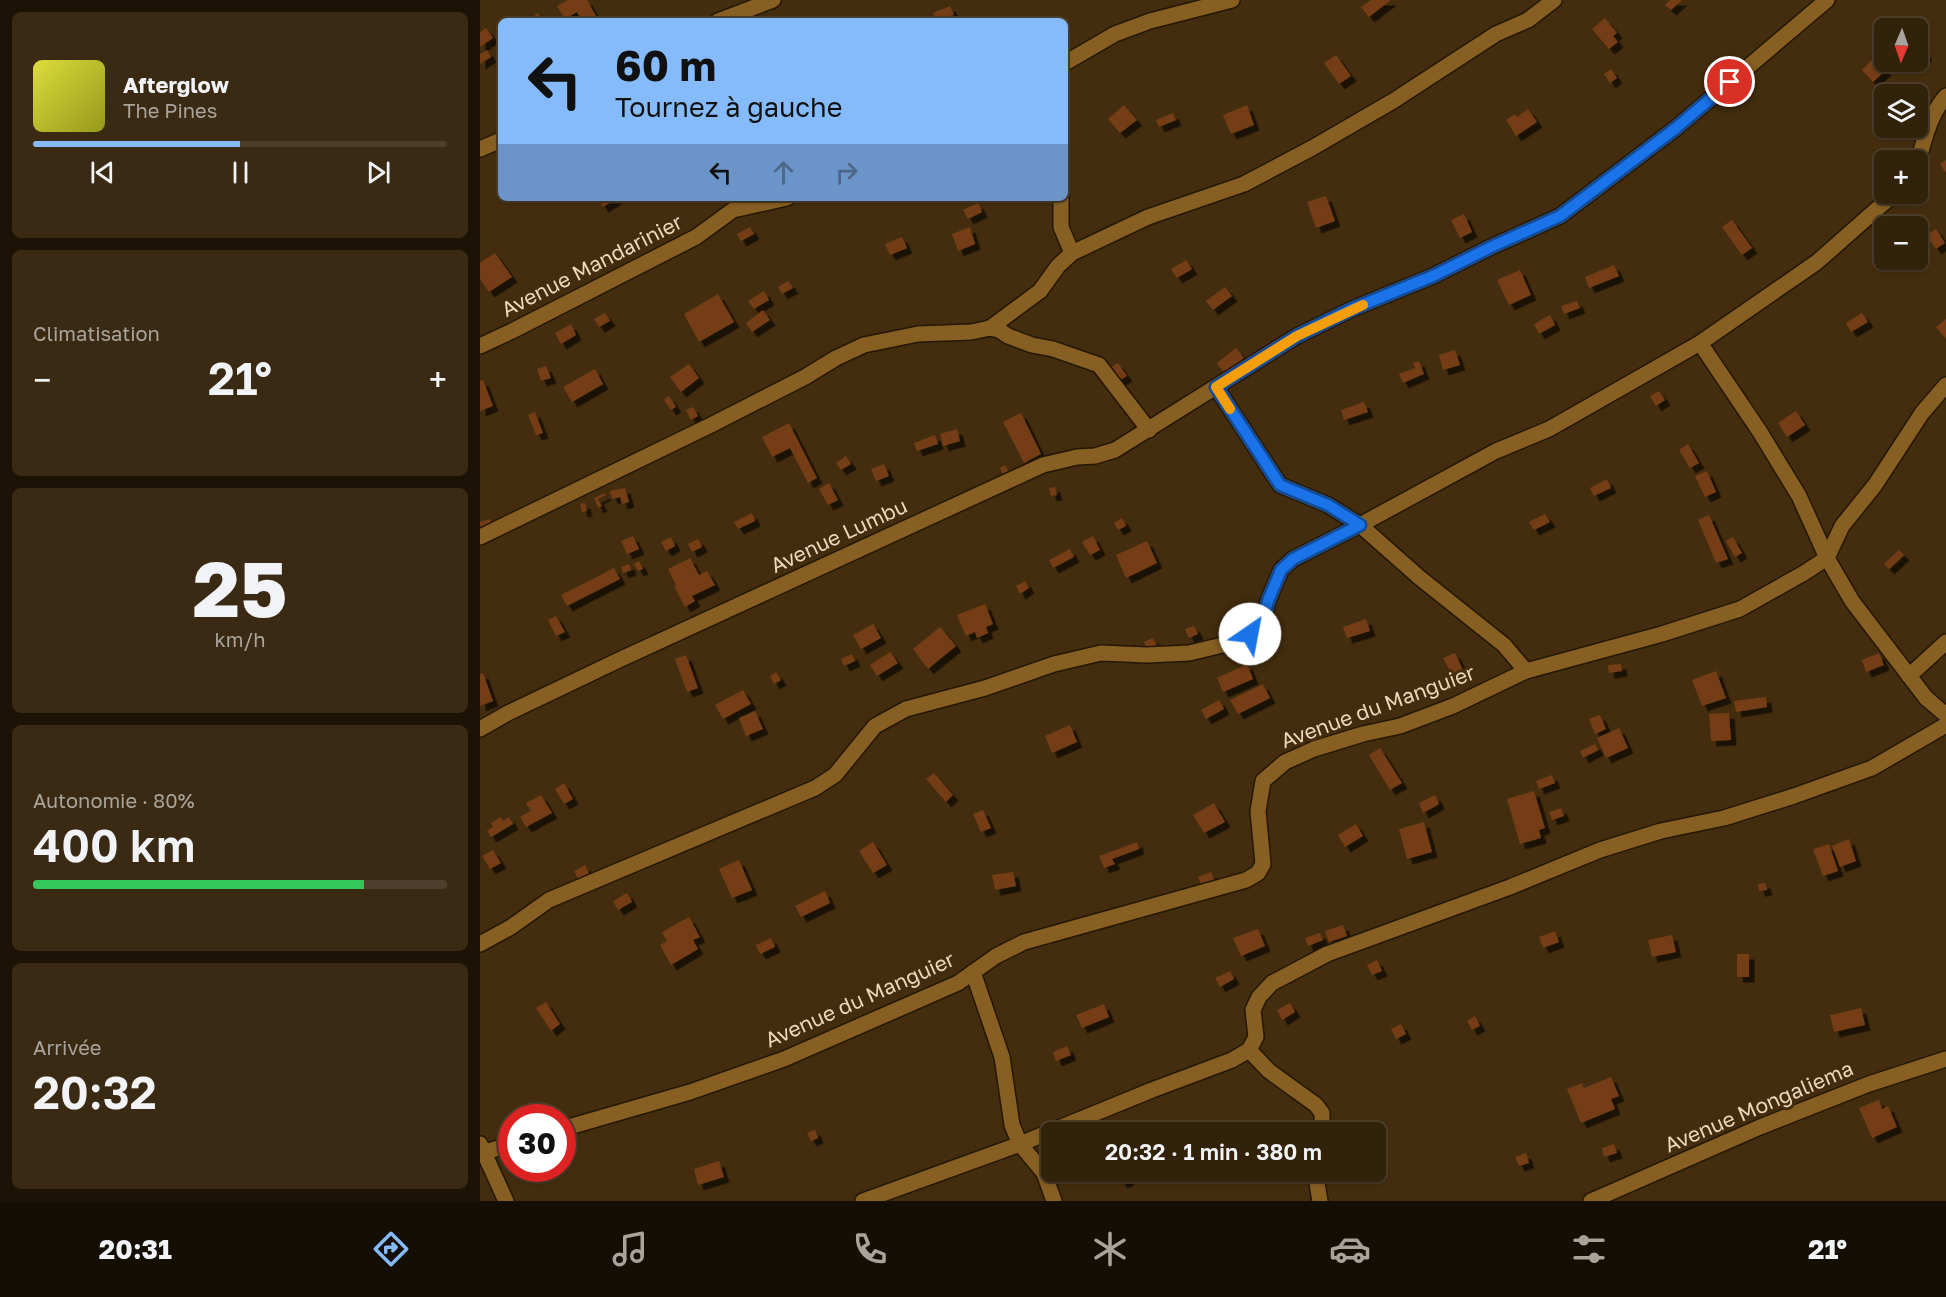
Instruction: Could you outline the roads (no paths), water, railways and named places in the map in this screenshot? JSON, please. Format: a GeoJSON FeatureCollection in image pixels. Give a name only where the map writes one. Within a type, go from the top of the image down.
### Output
{"type":"FeatureCollection","features":[{"type":"Feature","properties":{"kind":"street"},"geometry":{"type":"LineString","coordinates":[[726,18],[772,0]]}},
{"type":"Feature","properties":{"kind":"street"},"geometry":{"type":"LineString","coordinates":[[1068,61],[1115,34],[1150,21],[1232,0]]}},
{"type":"Feature","properties":{"kind":"street"},"geometry":{"type":"LineString","coordinates":[[990,328],[1040,291],[1058,266],[1072,253],[1148,217],[1244,184],[1273,169],[1393,101],[1496,34],[1528,20],[1554,0]]}},
{"type":"Feature","properties":{"kind":"street","name":"Avenue Lumbu"},"geometry":{"type":"LineString","coordinates":[[480,729],[508,713],[621,659],[1043,465],[1115,450],[1297,336],[1352,309],[1433,276],[1560,216],[1676,128],[1827,0]]}},
{"type":"Feature","properties":{"kind":"street"},"geometry":{"type":"LineString","coordinates":[[1922,150],[1939,104],[1946,96]]}},
{"type":"Feature","properties":{"kind":"street"},"geometry":{"type":"LineString","coordinates":[[480,150],[498,141]]}},
{"type":"Feature","properties":{"kind":"street","name":"Avenue Mandarinier"},"geometry":{"type":"LineString","coordinates":[[480,346],[512,332],[696,237],[733,210],[774,201]]}},
{"type":"Feature","properties":{"kind":"street"},"geometry":{"type":"LineString","coordinates":[[1061,201],[1061,227],[1072,253]]}},
{"type":"Feature","properties":{"kind":"street"},"geometry":{"type":"LineString","coordinates":[[480,944],[511,927],[549,900],[815,788],[835,776],[875,726],[906,710],[984,688],[1054,664],[1101,652],[1147,655],[1189,653],[1231,643],[1250,634],[1264,617],[1281,570],[1293,559],[1496,451],[1549,429],[1700,343],[1817,262],[1883,204]]}},
{"type":"Feature","properties":{"kind":"street"},"geometry":{"type":"LineString","coordinates":[[480,537],[711,425],[864,345],[918,334],[971,332],[990,328],[1032,345],[1099,364],[1149,430]]}},
{"type":"Feature","properties":{"kind":"street"},"geometry":{"type":"LineString","coordinates":[[1700,343],[1760,432],[1798,496],[1827,558],[1852,601],[1909,676],[1934,706],[1946,715]]}},
{"type":"Feature","properties":{"kind":"street"},"geometry":{"type":"LineString","coordinates":[[1827,558],[1842,526],[1875,485],[1922,413],[1946,385]]}},
{"type":"Feature","properties":{"kind":"street"},"geometry":{"type":"LineString","coordinates":[[1216,387],[1280,485],[1328,505],[1360,525],[1420,578],[1504,645],[1526,671]]}},
{"type":"Feature","properties":{"kind":"street","name":"Avenue du Manguier"},"geometry":{"type":"LineString","coordinates":[[576,1125],[690,1092],[784,1059],[958,983],[996,956],[1024,942],[1246,880],[1258,873],[1263,864],[1258,811],[1263,781],[1285,762],[1314,749],[1363,734],[1400,726],[1453,706],[1526,671],[1662,634],[1740,609],[1827,558]]}},
{"type":"Feature","properties":{"kind":"street"},"geometry":{"type":"LineString","coordinates":[[1909,676],[1946,642]]}},
{"type":"Feature","properties":{"kind":"street"},"geometry":{"type":"LineString","coordinates":[[862,1201],[1020,1144],[1232,1060],[1249,1050],[1256,1037],[1253,1010],[1259,997],[1272,983],[1327,954],[1600,850],[1661,831],[1724,818],[1872,768],[1946,725]]}},
{"type":"Feature","properties":{"kind":"street"},"geometry":{"type":"LineString","coordinates":[[973,972],[1002,1057],[1012,1125],[1020,1144],[1044,1173],[1054,1201]]}},
{"type":"Feature","properties":{"kind":"street"},"geometry":{"type":"LineString","coordinates":[[1249,1050],[1269,1071],[1316,1104],[1322,1113],[1322,1122]]}},
{"type":"Feature","properties":{"kind":"street","name":"Avenue Mongaliema"},"geometry":{"type":"LineString","coordinates":[[1591,1201],[1760,1127],[1869,1084],[1946,1059]]}},
{"type":"Feature","properties":{"kind":"street"},"geometry":{"type":"LineString","coordinates":[[498,1146],[482,1148],[506,1201]]}},
{"type":"Feature","properties":{"kind":"street"},"geometry":{"type":"LineString","coordinates":[[1317,1182],[1320,1201]]}}]}
